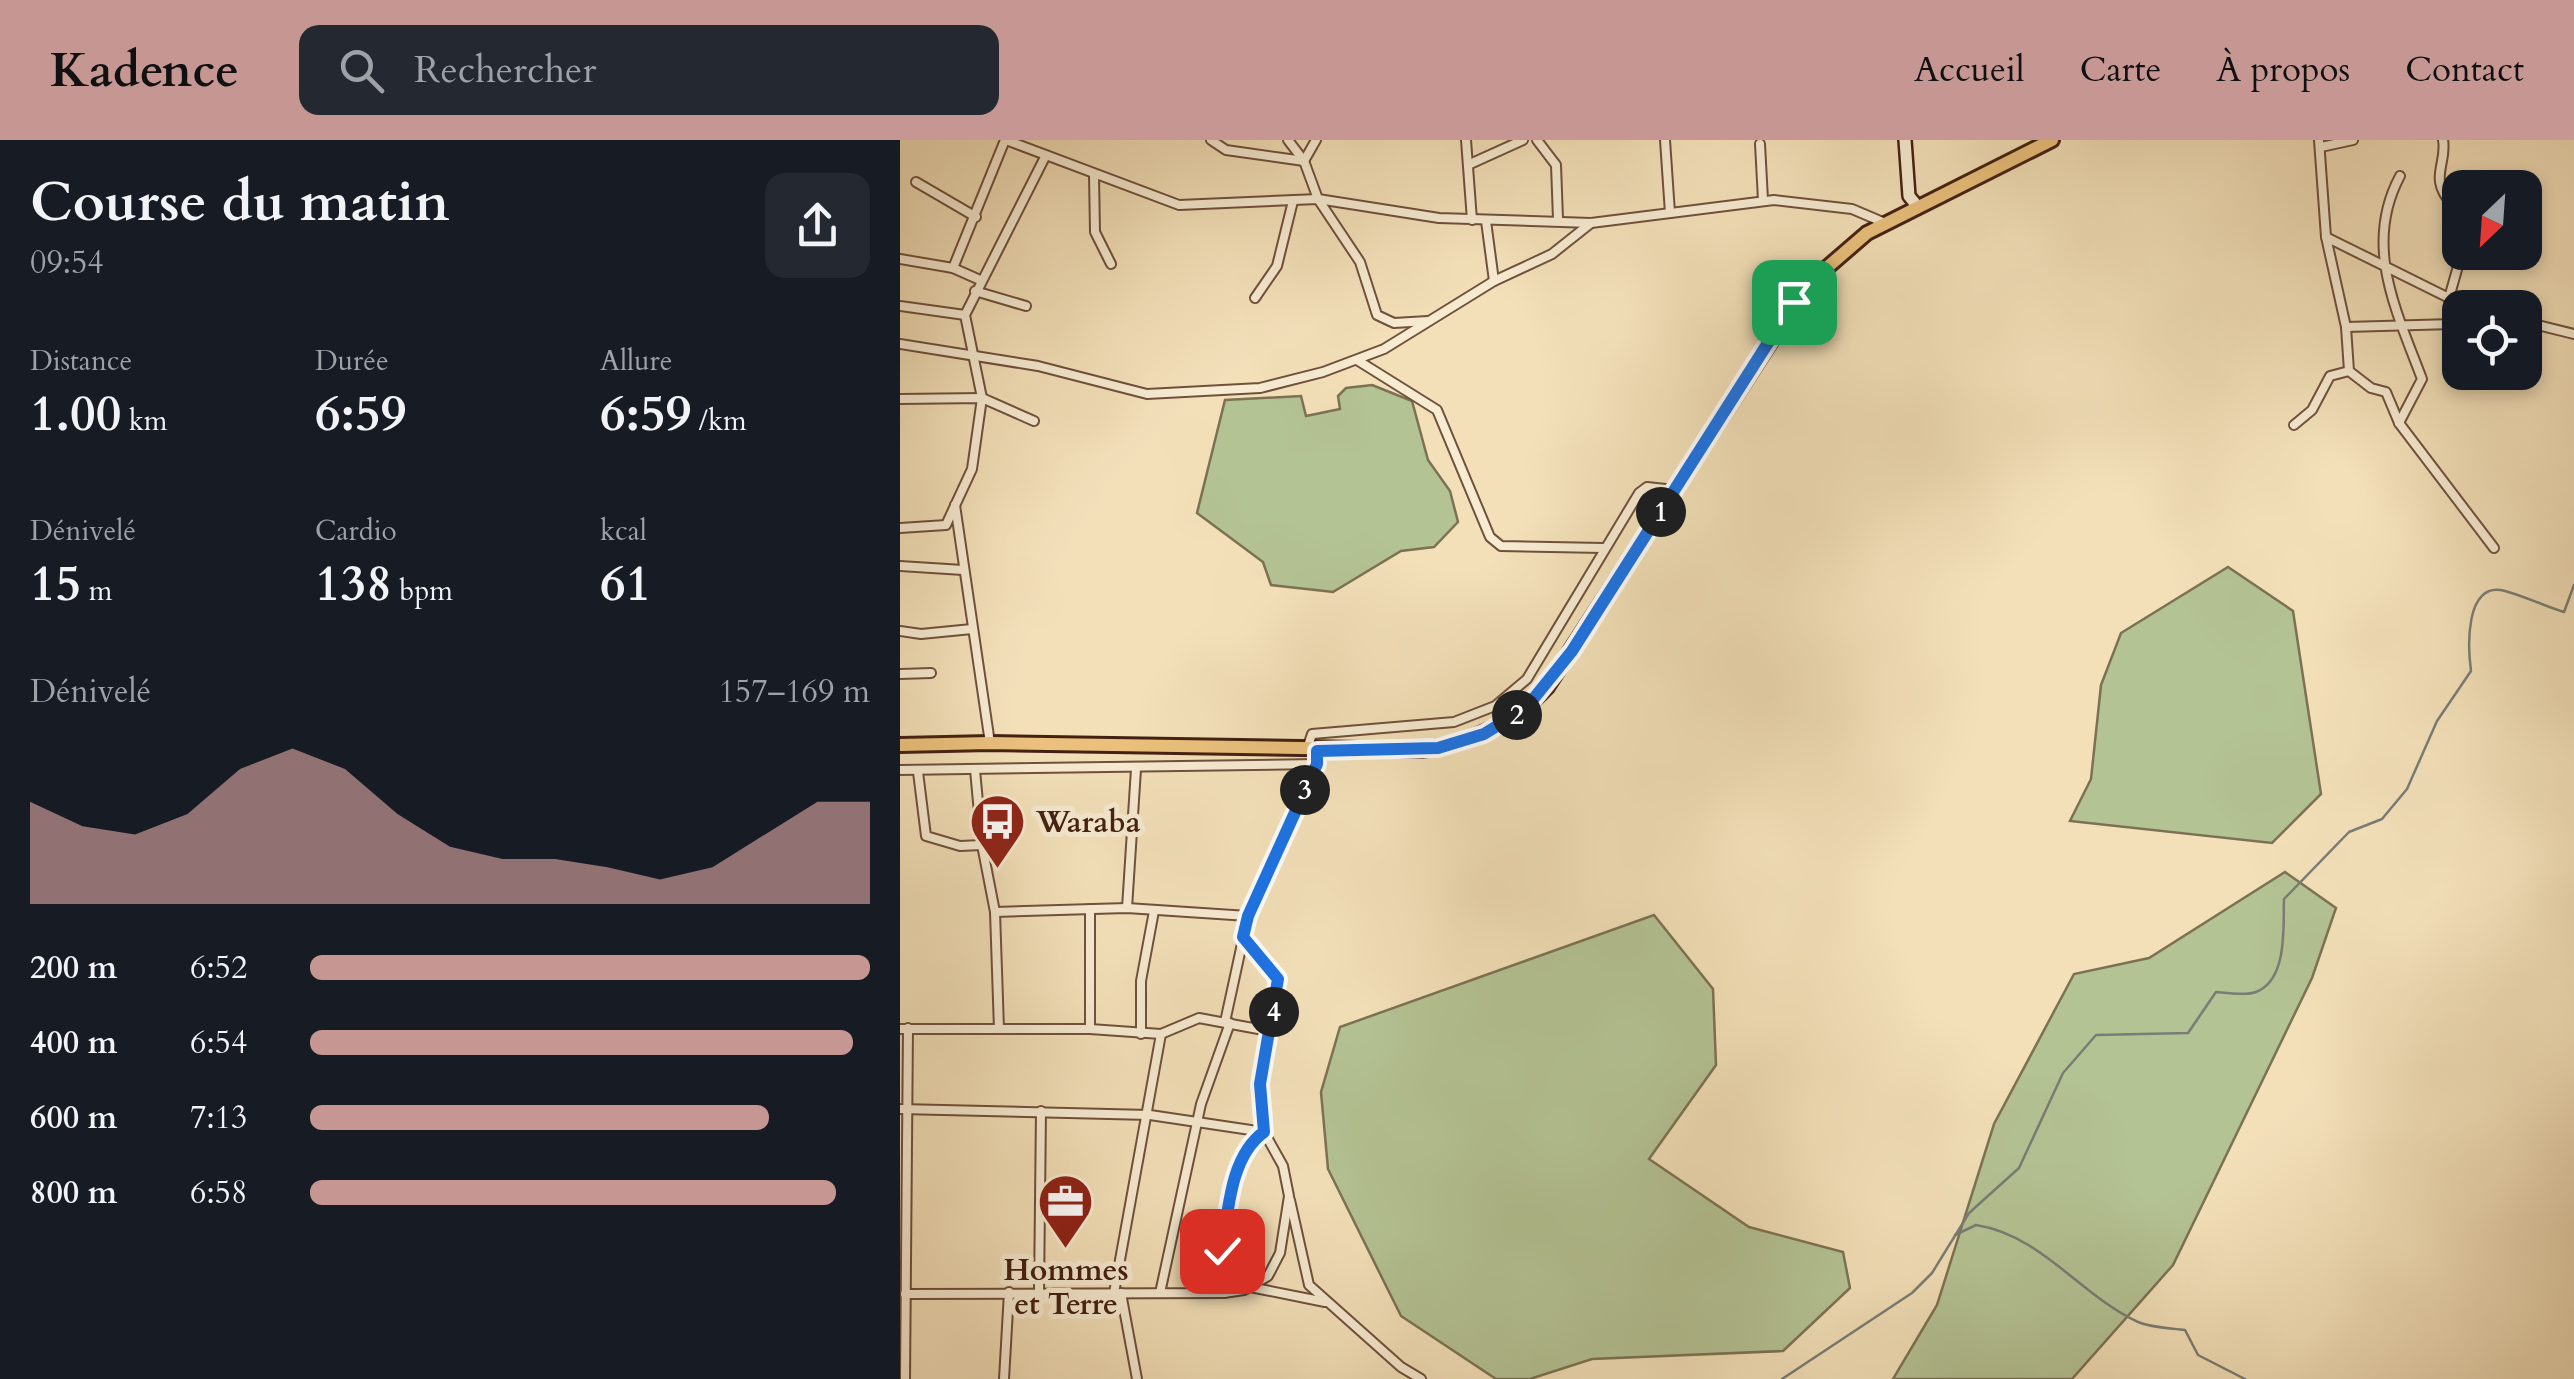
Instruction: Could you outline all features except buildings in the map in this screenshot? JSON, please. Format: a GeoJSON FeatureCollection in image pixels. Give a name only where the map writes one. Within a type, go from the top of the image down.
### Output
{"type":"FeatureCollection","features":[{"type":"Feature","properties":{"kind":"main road"},"geometry":{"type":"LineString","coordinates":[[900,746],[990,743],[1313,755],[1438,748],[1484,734],[1526,708],[1572,651],[1794,302],[1847,246],[2052,140]]}},
{"type":"Feature","properties":{"kind":"street"},"geometry":{"type":"LineString","coordinates":[[953,268],[1005,140],[1179,205],[1318,198],[1472,220],[1558,219],[1592,223],[1763,200],[1852,209],[1885,223]]}},
{"type":"Feature","properties":{"kind":"street"},"geometry":{"type":"LineString","coordinates":[[1212,140],[1226,150],[1304,161]]}},
{"type":"Feature","properties":{"kind":"street"},"geometry":{"type":"LineString","coordinates":[[1288,140],[1304,161],[1318,198],[1360,262],[1377,316],[1394,323],[1432,320]]}},
{"type":"Feature","properties":{"kind":"street"},"geometry":{"type":"LineString","coordinates":[[1304,161],[1316,140]]}},
{"type":"Feature","properties":{"kind":"street"},"geometry":{"type":"LineString","coordinates":[[1466,140],[1472,220]]}},
{"type":"Feature","properties":{"kind":"street"},"geometry":{"type":"LineString","coordinates":[[1470,164],[1523,140]]}},
{"type":"Feature","properties":{"kind":"street"},"geometry":{"type":"LineString","coordinates":[[1536,140],[1556,165],[1558,219]]}},
{"type":"Feature","properties":{"kind":"street"},"geometry":{"type":"LineString","coordinates":[[1665,140],[1670,213]]}},
{"type":"Feature","properties":{"kind":"street"},"geometry":{"type":"LineString","coordinates":[[1906,140],[1910,196],[1918,207]]}},
{"type":"Feature","properties":{"kind":"street"},"geometry":{"type":"LineString","coordinates":[[2353,140],[2320,143],[2326,237],[2346,327],[2349,370],[2371,388],[2386,392],[2399,423],[2494,548]]}},
{"type":"Feature","properties":{"kind":"street"},"geometry":{"type":"LineString","coordinates":[[2442,189],[2444,140]]}},
{"type":"Feature","properties":{"kind":"street"},"geometry":{"type":"LineString","coordinates":[[1760,144],[1763,200]]}},
{"type":"Feature","properties":{"kind":"street"},"geometry":{"type":"LineString","coordinates":[[900,517],[901,528],[946,525],[972,469],[982,398],[965,315],[1044,157]]}},
{"type":"Feature","properties":{"kind":"street"},"geometry":{"type":"LineString","coordinates":[[1094,175],[1095,232],[1111,264]]}},
{"type":"Feature","properties":{"kind":"street"},"geometry":{"type":"LineString","coordinates":[[2399,423],[2422,378],[2384,266],[2382,218],[2400,176]]}},
{"type":"Feature","properties":{"kind":"street"},"geometry":{"type":"LineString","coordinates":[[916,182],[976,216]]}},
{"type":"Feature","properties":{"kind":"street"},"geometry":{"type":"LineString","coordinates":[[1255,298],[1277,266],[1294,201]]}},
{"type":"Feature","properties":{"kind":"street"},"geometry":{"type":"LineString","coordinates":[[1486,221],[1494,281]]}},
{"type":"Feature","properties":{"kind":"street"},"geometry":{"type":"LineString","coordinates":[[900,344],[1038,366],[1147,394],[1260,388],[1357,360],[1494,281],[1552,254],[1592,223]]}},
{"type":"Feature","properties":{"kind":"street"},"geometry":{"type":"LineString","coordinates":[[2326,237],[2442,295]]}},
{"type":"Feature","properties":{"kind":"street"},"geometry":{"type":"LineString","coordinates":[[900,259],[953,268],[980,280]]}},
{"type":"Feature","properties":{"kind":"street"},"geometry":{"type":"LineString","coordinates":[[975,291],[1026,306]]}},
{"type":"Feature","properties":{"kind":"street"},"geometry":{"type":"LineString","coordinates":[[900,306],[965,315]]}},
{"type":"Feature","properties":{"kind":"street"},"geometry":{"type":"LineString","coordinates":[[2346,327],[2442,324]]}},
{"type":"Feature","properties":{"kind":"street"},"geometry":{"type":"LineString","coordinates":[[2542,326],[2574,334]]}},
{"type":"Feature","properties":{"kind":"street"},"geometry":{"type":"LineString","coordinates":[[1357,360],[1437,410],[1490,537],[1501,546],[1603,548]]}},
{"type":"Feature","properties":{"kind":"street"},"geometry":{"type":"LineString","coordinates":[[2294,425],[2312,410],[2330,376],[2349,370]]}},
{"type":"Feature","properties":{"kind":"street"},"geometry":{"type":"LineString","coordinates":[[900,399],[982,398],[1034,421]]}},
{"type":"Feature","properties":{"kind":"street"},"geometry":{"type":"LineString","coordinates":[[1160,1293],[1197,1121],[1227,1023],[1248,916],[1313,755],[1312,734],[1454,722],[1495,706],[1526,680],[1561,628],[1603,548],[1638,493],[1647,488],[1675,490]]}},
{"type":"Feature","properties":{"kind":"street"},"geometry":{"type":"LineString","coordinates":[[955,506],[990,743]]}},
{"type":"Feature","properties":{"kind":"street"},"geometry":{"type":"LineString","coordinates":[[900,566],[963,570]]}},
{"type":"Feature","properties":{"kind":"street"},"geometry":{"type":"LineString","coordinates":[[900,631],[922,634],[972,629]]}},
{"type":"Feature","properties":{"kind":"street"},"geometry":{"type":"LineString","coordinates":[[900,674],[930,673]]}},
{"type":"Feature","properties":{"kind":"street"},"geometry":{"type":"LineString","coordinates":[[900,770],[1136,769],[1313,755]]}},
{"type":"Feature","properties":{"kind":"street"},"geometry":{"type":"LineString","coordinates":[[1127,908],[1136,769]]}},
{"type":"Feature","properties":{"kind":"street"},"geometry":{"type":"LineString","coordinates":[[975,770],[982,846],[995,912],[999,1029]]}},
{"type":"Feature","properties":{"kind":"street"},"geometry":{"type":"LineString","coordinates":[[918,772],[926,836],[960,846],[982,846]]}},
{"type":"Feature","properties":{"kind":"street"},"geometry":{"type":"LineString","coordinates":[[1090,908],[1090,1029]]}},
{"type":"Feature","properties":{"kind":"street"},"geometry":{"type":"LineString","coordinates":[[995,912],[1127,908],[1248,916]]}},
{"type":"Feature","properties":{"kind":"street"},"geometry":{"type":"LineString","coordinates":[[1141,1034],[1142,981],[1154,910]]}},
{"type":"Feature","properties":{"kind":"street"},"geometry":{"type":"LineString","coordinates":[[1243,937],[1278,979],[1260,1084],[1264,1132],[1283,1166],[1309,1285],[1418,1379]]}},
{"type":"Feature","properties":{"kind":"street"},"geometry":{"type":"LineString","coordinates":[[905,1379],[904,1028],[1090,1029],[1161,1034],[1200,1018],[1269,1031]]}},
{"type":"Feature","properties":{"kind":"street"},"geometry":{"type":"LineString","coordinates":[[1137,1379],[1118,1293],[1161,1034]]}},
{"type":"Feature","properties":{"kind":"street"},"geometry":{"type":"LineString","coordinates":[[904,1110],[1150,1115],[1264,1132]]}},
{"type":"Feature","properties":{"kind":"street"},"geometry":{"type":"LineString","coordinates":[[1038,1292],[1041,1111]]}},
{"type":"Feature","properties":{"kind":"street"},"geometry":{"type":"LineString","coordinates":[[1224,1293],[1222,1251],[1230,1204],[1249,1142],[1264,1132]]}},
{"type":"Feature","properties":{"kind":"street"},"geometry":{"type":"LineString","coordinates":[[904,1294],[1224,1293],[1249,1287],[1268,1276],[1280,1254],[1289,1196]]}},
{"type":"Feature","properties":{"kind":"street"},"geometry":{"type":"LineString","coordinates":[[1249,1287],[1329,1303]]}},
{"type":"Feature","properties":{"kind":"street"},"geometry":{"type":"LineString","coordinates":[[1004,1379],[1008,1292]]}},
{"type":"Feature","properties":{"kind":"green space"},"geometry":{"type":"Polygon","coordinates":[[[1372,385],[1412,401],[1428,460],[1450,491],[1458,522],[1434,547],[1401,551],[1333,592],[1271,585],[1263,562],[1197,513],[1225,400],[1301,396],[1306,416],[1340,409],[1338,396],[1346,388],[1372,385]]]}},
{"type":"Feature","properties":{"kind":"green space"},"geometry":{"type":"Polygon","coordinates":[[[2228,567],[2293,611],[2321,794],[2272,843],[2070,821],[2091,779],[2101,685],[2121,633],[2228,567]]]}},
{"type":"Feature","properties":{"kind":"green space"},"geometry":{"type":"Polygon","coordinates":[[[2285,872],[2336,908],[2312,978],[2173,1265],[2072,1379],[1893,1379],[1937,1305],[1994,1124],[2074,974],[2149,958],[2285,872]]]}},
{"type":"Feature","properties":{"kind":"green space"},"geometry":{"type":"Polygon","coordinates":[[[1654,915],[1713,989],[1716,1065],[1649,1159],[1749,1227],[1843,1252],[1850,1288],[1783,1351],[1592,1359],[1530,1379],[1496,1379],[1401,1316],[1328,1169],[1321,1092],[1340,1027],[1654,915]]]}},
{"type":"Feature","properties":{"kind":"waterway"},"geometry":{"type":"LineString","coordinates":[[1782,1379],[1912,1293],[1932,1273],[1969,1213],[2019,1168],[2063,1073],[2096,1035],[2188,1033],[2216,992],[2247,994],[2266,986],[2274,976],[2282,951],[2284,899],[2349,832],[2382,819],[2407,789],[2437,721],[2471,671],[2472,619],[2482,596],[2492,590],[2505,591],[2564,612],[2574,585]]}},
{"type":"Feature","properties":{"kind":"waterway"},"geometry":{"type":"LineString","coordinates":[[1955,1235],[1976,1225],[2021,1241],[2138,1322],[2185,1330],[2198,1355],[2245,1379]]}},
{"type":"Feature","properties":{"kind":"place","name":"Waraba"},"geometry":{"type":"Point","coordinates":[997,871]}},
{"type":"Feature","properties":{"kind":"place","name":"Hommes et Terre"},"geometry":{"type":"Point","coordinates":[1066,1251]}},
{"type":"Feature","properties":{"kind":"route"},"geometry":{"type":"LineString","coordinates":[[1222,1251],[1240,1164],[1249,1142],[1264,1132],[1260,1084],[1278,979],[1243,937],[1248,916],[1317,764],[1317,751],[1438,748],[1484,734],[1526,708],[1547,687],[1572,651],[1794,302]]}}]}
